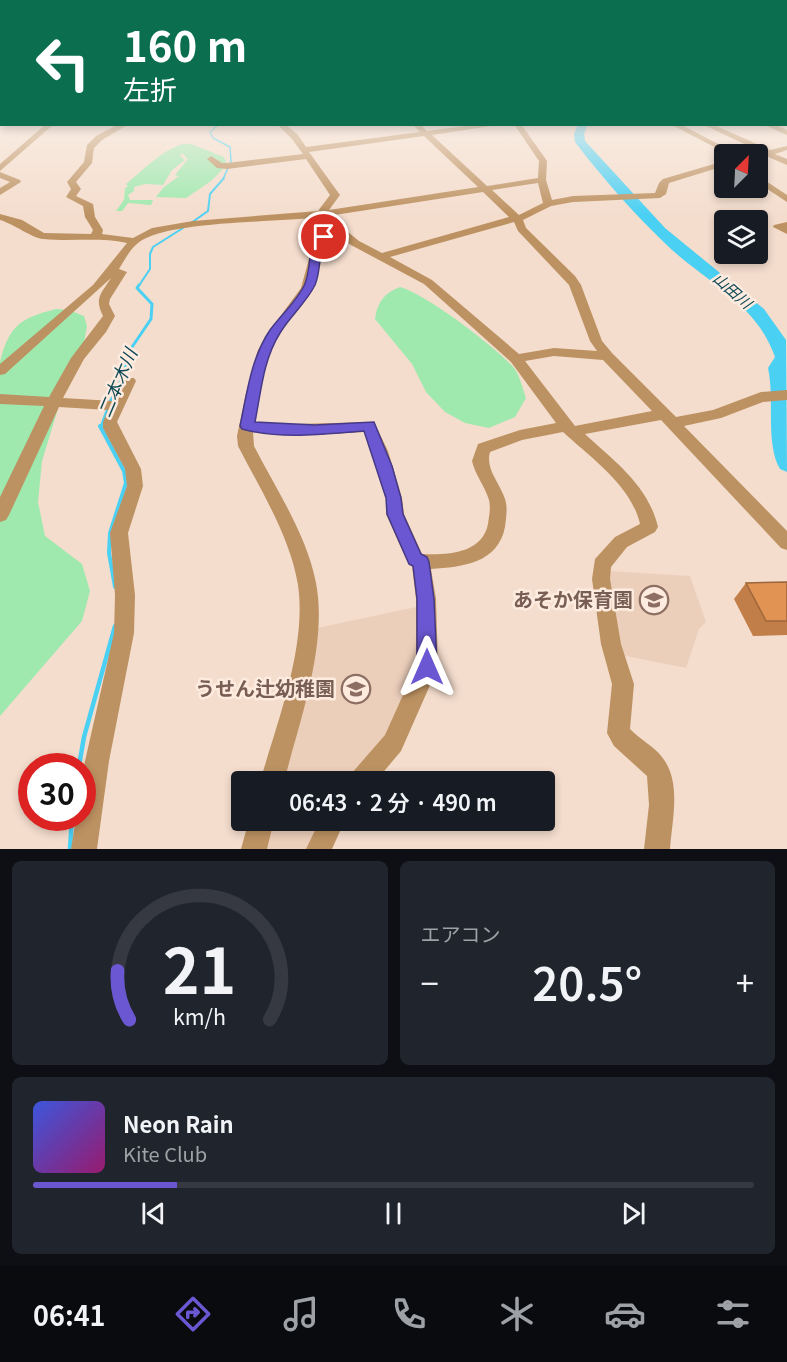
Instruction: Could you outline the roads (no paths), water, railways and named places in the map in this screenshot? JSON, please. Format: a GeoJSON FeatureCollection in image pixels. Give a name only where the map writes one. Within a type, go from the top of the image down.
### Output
{"type":"FeatureCollection","features":[{"type":"Feature","properties":{"kind":"street"},"geometry":{"type":"LineString","coordinates":[[0,168],[35,136]]}},
{"type":"Feature","properties":{"kind":"street"},"geometry":{"type":"LineString","coordinates":[[95,237],[98,230],[90,217],[88,204],[71,197],[76,189],[71,182],[88,163],[90,147],[104,136]]}},
{"type":"Feature","properties":{"kind":"street"},"geometry":{"type":"LineString","coordinates":[[293,136],[335,195],[321,214]]}},
{"type":"Feature","properties":{"kind":"street"},"geometry":{"type":"LineString","coordinates":[[211,159],[220,166],[231,166],[415,136]]}},
{"type":"Feature","properties":{"kind":"street"},"geometry":{"type":"LineString","coordinates":[[427,136],[517,219],[522,229],[569,276],[575,285],[596,341],[607,356],[787,543]]}},
{"type":"Feature","properties":{"kind":"street"},"geometry":{"type":"LineString","coordinates":[[524,136],[543,161],[542,180],[548,204]]}},
{"type":"Feature","properties":{"kind":"street"},"geometry":{"type":"LineString","coordinates":[[696,136],[714,144]]}},
{"type":"Feature","properties":{"kind":"street"},"geometry":{"type":"LineString","coordinates":[[728,136],[744,144]]}},
{"type":"Feature","properties":{"kind":"street"},"geometry":{"type":"LineString","coordinates":[[768,153],[787,148]]}},
{"type":"Feature","properties":{"kind":"street"},"geometry":{"type":"LineString","coordinates":[[768,155],[787,162]]}},
{"type":"Feature","properties":{"kind":"street"},"geometry":{"type":"LineString","coordinates":[[384,256],[394,251],[502,220],[517,219],[548,204],[591,197],[659,196],[662,194],[663,183],[666,181],[714,166]]}},
{"type":"Feature","properties":{"kind":"street"},"geometry":{"type":"LineString","coordinates":[[0,175],[17,182],[0,192]]}},
{"type":"Feature","properties":{"kind":"street"},"geometry":{"type":"LineString","coordinates":[[0,371],[97,287],[134,240],[150,232],[189,225],[321,214],[542,180]]}},
{"type":"Feature","properties":{"kind":"street"},"geometry":{"type":"LineString","coordinates":[[768,186],[787,199]]}},
{"type":"Feature","properties":{"kind":"street"},"geometry":{"type":"LineString","coordinates":[[321,214],[355,243],[384,256],[437,288],[454,307],[501,344],[516,359],[570,428],[629,484],[645,509],[649,527],[621,542],[602,565],[601,579],[611,644],[623,684],[618,733],[624,741],[652,763],[662,783],[657,849]]}},
{"type":"Feature","properties":{"kind":"street"},"geometry":{"type":"LineString","coordinates":[[0,217],[18,222],[42,236],[134,240]]}},
{"type":"Feature","properties":{"kind":"street"},"geometry":{"type":"LineString","coordinates":[[787,225],[778,226],[787,231]]}},
{"type":"Feature","properties":{"kind":"street"},"geometry":{"type":"LineString","coordinates":[[275,771],[303,659],[308,623],[308,585],[298,554],[246,446],[247,426],[260,362],[265,349],[275,331],[300,301],[309,286],[315,271],[318,243],[337,230]]}},
{"type":"Feature","properties":{"kind":"street"},"geometry":{"type":"LineString","coordinates":[[0,515],[52,403],[76,360],[97,337],[108,319],[109,316],[103,304],[104,299],[126,261],[122,258]]}},
{"type":"Feature","properties":{"kind":"street"},"geometry":{"type":"LineString","coordinates":[[516,359],[554,352],[607,356]]}},
{"type":"Feature","properties":{"kind":"street"},"geometry":{"type":"LineString","coordinates":[[0,383],[14,364],[11,361]]}},
{"type":"Feature","properties":{"kind":"street"},"geometry":{"type":"LineString","coordinates":[[84,849],[98,761],[124,633],[126,610],[119,533],[132,496],[135,477],[111,428],[111,417],[112,405],[129,381]]}},
{"type":"Feature","properties":{"kind":"street"},"geometry":{"type":"LineString","coordinates":[[247,426],[267,429],[315,430],[369,426],[383,460],[394,498],[395,514],[415,559],[421,562],[469,557],[483,550],[496,533],[498,504],[479,460],[484,448],[520,435],[716,414],[761,397],[787,395]]}},
{"type":"Feature","properties":{"kind":"street"},"geometry":{"type":"LineString","coordinates":[[0,399],[112,405]]}},
{"type":"Feature","properties":{"kind":"street"},"geometry":{"type":"LineString","coordinates":[[369,771],[393,743],[427,667],[426,599],[421,562]]}},
{"type":"Feature","properties":{"kind":"street"},"geometry":{"type":"LineString","coordinates":[[254,849],[259,831]]}},
{"type":"Feature","properties":{"kind":"street"},"geometry":{"type":"LineString","coordinates":[[319,849],[328,831]]}},
{"type":"Feature","properties":{"kind":"waterway","name":"二本木川"},"geometry":{"type":"LineString","coordinates":[[212,136],[230,147],[231,161],[223,179]]}},
{"type":"Feature","properties":{"kind":"waterway","name":"山田川"},"geometry":{"type":"LineString","coordinates":[[579,136],[580,142],[650,221],[691,259],[746,301],[769,326],[778,340],[784,357],[777,368],[781,386],[783,454],[787,464]]}},
{"type":"Feature","properties":{"kind":"waterway","name":"二本木川"},"geometry":{"type":"LineString","coordinates":[[191,223],[208,211],[210,194],[224,178]]}},
{"type":"Feature","properties":{"kind":"waterway","name":"二本木川"},"geometry":{"type":"LineString","coordinates":[[138,287],[150,269],[150,254],[153,247],[183,228]]}},
{"type":"Feature","properties":{"kind":"waterway","name":"二本木川"},"geometry":{"type":"LineString","coordinates":[[110,402],[120,383],[130,350],[151,319],[152,304],[137,288],[139,285]]}},
{"type":"Feature","properties":{"kind":"waterway","name":"二本木川"},"geometry":{"type":"LineString","coordinates":[[101,427],[108,408]]}},
{"type":"Feature","properties":{"kind":"waterway","name":"二本木川"},"geometry":{"type":"LineString","coordinates":[[100,426],[124,471],[126,483],[110,533],[109,553],[115,587]]}},
{"type":"Feature","properties":{"kind":"waterway","name":"二本木川"},"geometry":{"type":"LineString","coordinates":[[81,753],[115,626]]}},
{"type":"Feature","properties":{"kind":"waterway","name":"二本木川"},"geometry":{"type":"LineString","coordinates":[[70,849],[71,831]]}},
{"type":"Feature","properties":{"kind":"place","name":"あそか保育園"},"geometry":{"type":"Point","coordinates":[654,600]}},
{"type":"Feature","properties":{"kind":"place","name":"うせん辻幼稚園"},"geometry":{"type":"Point","coordinates":[356,689]}}]}
